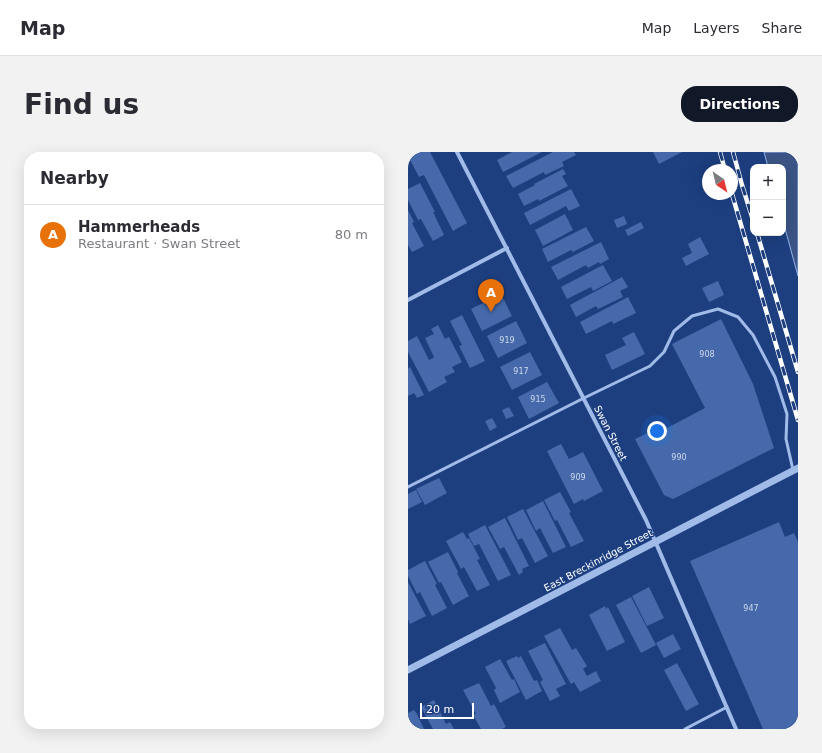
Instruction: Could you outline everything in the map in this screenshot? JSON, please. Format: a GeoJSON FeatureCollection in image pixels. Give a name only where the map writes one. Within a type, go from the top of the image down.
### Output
{"type":"FeatureCollection","features":[{"type":"Feature","properties":{"kind":"street","name":"Swan Street"},"geometry":{"type":"LineString","coordinates":[[457,152],[646,520],[736,729]]}},
{"type":"Feature","properties":{"kind":"street"},"geometry":{"type":"LineString","coordinates":[[408,300],[507,248]]}},
{"type":"Feature","properties":{"kind":"street","name":"East Breckinridge Street"},"geometry":{"type":"LineString","coordinates":[[408,670],[796,469]]}},
{"type":"Feature","properties":{"kind":"lane"},"geometry":{"type":"LineString","coordinates":[[408,487],[650,366],[664,352],[674,331],[692,316],[718,309],[738,317],[753,335],[775,377],[787,414],[786,439],[796,469]]}},
{"type":"Feature","properties":{"kind":"lane"},"geometry":{"type":"LineString","coordinates":[[685,729],[727,708]]}},
{"type":"Feature","properties":{"kind":"water"},"geometry":{"type":"Polygon","coordinates":[[[764,152],[798,152],[798,276],[786,232],[786,164],[767,164],[764,152]]]}},
{"type":"Feature","properties":{"kind":"building"},"geometry":{"type":"Polygon","coordinates":[[[408,152],[430,152],[467,223],[453,231],[424,175],[419,177],[408,156],[408,152]]]}},
{"type":"Feature","properties":{"kind":"building"},"geometry":{"type":"Polygon","coordinates":[[[512,152],[542,152],[503,172],[497,160],[512,152]]]}},
{"type":"Feature","properties":{"kind":"building"},"geometry":{"type":"Polygon","coordinates":[[[553,152],[574,152],[576,155],[562,162],[564,166],[545,175],[544,172],[513,188],[506,176],[553,152]]]}},
{"type":"Feature","properties":{"kind":"building"},"geometry":{"type":"Polygon","coordinates":[[[653,152],[682,152],[659,164],[653,152]]]}},
{"type":"Feature","properties":{"kind":"building"},"geometry":{"type":"Polygon","coordinates":[[[563,169],[566,174],[562,176],[568,186],[539,201],[538,199],[524,206],[518,194],[563,169]]]}},
{"type":"Feature","properties":{"kind":"building"},"geometry":{"type":"Polygon","coordinates":[[[420,183],[435,212],[433,212],[444,235],[433,241],[421,219],[418,220],[408,200],[408,189],[420,183]]]}},
{"type":"Feature","properties":{"kind":"building"},"geometry":{"type":"Polygon","coordinates":[[[571,189],[580,206],[569,211],[566,206],[530,225],[524,213],[571,189]]]}},
{"type":"Feature","properties":{"kind":"building"},"geometry":{"type":"Polygon","coordinates":[[[408,210],[414,222],[412,223],[424,246],[412,252],[408,245],[408,210]]]}},
{"type":"Feature","properties":{"kind":"building"},"geometry":{"type":"Polygon","coordinates":[[[565,214],[573,230],[543,246],[535,230],[565,214]]]}},
{"type":"Feature","properties":{"kind":"building"},"geometry":{"type":"Polygon","coordinates":[[[624,216],[627,224],[617,228],[614,220],[624,216]]]}},
{"type":"Feature","properties":{"kind":"building"},"geometry":{"type":"Polygon","coordinates":[[[641,222],[644,228],[628,236],[625,230],[641,222]]]}},
{"type":"Feature","properties":{"kind":"building"},"geometry":{"type":"Polygon","coordinates":[[[586,227],[594,241],[573,252],[571,250],[548,262],[542,249],[586,227]]]}},
{"type":"Feature","properties":{"kind":"building"},"geometry":{"type":"Polygon","coordinates":[[[700,237],[709,254],[686,266],[682,258],[692,253],[688,244],[700,237]]]}},
{"type":"Feature","properties":{"kind":"building"},"geometry":{"type":"Polygon","coordinates":[[[601,242],[609,259],[588,268],[586,265],[558,280],[551,267],[601,242]]]}},
{"type":"Feature","properties":{"kind":"building"},"geometry":{"type":"Polygon","coordinates":[[[603,265],[612,281],[593,291],[591,287],[567,299],[561,287],[603,265]]]}},
{"type":"Feature","properties":{"kind":"building"},"geometry":{"type":"Polygon","coordinates":[[[622,277],[628,287],[620,291],[623,297],[598,309],[596,306],[576,317],[570,305],[622,277]]]}},
{"type":"Feature","properties":{"kind":"building"},"geometry":{"type":"Polygon","coordinates":[[[718,281],[724,295],[709,302],[702,288],[718,281]]]}},
{"type":"Feature","properties":{"kind":"building"},"geometry":{"type":"Polygon","coordinates":[[[501,294],[512,316],[482,331],[471,309],[501,294]]]}},
{"type":"Feature","properties":{"kind":"building"},"geometry":{"type":"Polygon","coordinates":[[[628,297],[636,313],[613,324],[612,321],[586,334],[580,322],[628,297]]]}},
{"type":"Feature","properties":{"kind":"building"},"geometry":{"type":"Polygon","coordinates":[[[462,315],[485,361],[470,368],[459,346],[462,345],[450,321],[462,315]]]}},
{"type":"Feature","properties":{"kind":"building"},"geometry":{"type":"Polygon","coordinates":[[[721,319],[753,384],[774,448],[673,499],[664,495],[635,439],[648,433],[650,437],[705,408],[672,344],[721,319]]]}},
{"type":"Feature","properties":{"kind":"building"},"geometry":{"type":"Polygon","coordinates":[[[516,321],[527,343],[498,358],[487,336],[516,321]]]}},
{"type":"Feature","properties":{"kind":"building"},"geometry":{"type":"Polygon","coordinates":[[[438,325],[445,339],[449,337],[462,362],[452,367],[455,372],[444,377],[447,382],[429,392],[408,352],[408,341],[417,336],[429,360],[433,358],[434,357],[425,338],[434,334],[431,329],[438,325]]]}},
{"type":"Feature","properties":{"kind":"building"},"geometry":{"type":"Polygon","coordinates":[[[634,332],[645,354],[612,370],[605,355],[626,345],[622,338],[634,332]]]}},
{"type":"Feature","properties":{"kind":"building"},"geometry":{"type":"Polygon","coordinates":[[[530,352],[542,375],[512,390],[500,367],[530,352]]]}},
{"type":"Feature","properties":{"kind":"building"},"geometry":{"type":"Polygon","coordinates":[[[410,367],[424,395],[417,398],[414,393],[408,396],[408,369],[410,367]]]}},
{"type":"Feature","properties":{"kind":"building"},"geometry":{"type":"Polygon","coordinates":[[[547,382],[559,403],[529,419],[518,397],[547,382]]]}},
{"type":"Feature","properties":{"kind":"building"},"geometry":{"type":"Polygon","coordinates":[[[509,407],[514,416],[506,419],[502,410],[509,407]]]}},
{"type":"Feature","properties":{"kind":"building"},"geometry":{"type":"Polygon","coordinates":[[[492,418],[497,427],[490,431],[485,421],[492,418]]]}},
{"type":"Feature","properties":{"kind":"building"},"geometry":{"type":"Polygon","coordinates":[[[561,444],[569,459],[583,452],[603,491],[584,501],[583,499],[574,504],[547,451],[561,444]]]}},
{"type":"Feature","properties":{"kind":"building"},"geometry":{"type":"Polygon","coordinates":[[[439,478],[447,493],[425,505],[416,489],[439,478]]]}},
{"type":"Feature","properties":{"kind":"building"},"geometry":{"type":"Polygon","coordinates":[[[416,490],[422,502],[408,509],[408,494],[416,490]]]}},
{"type":"Feature","properties":{"kind":"building"},"geometry":{"type":"Polygon","coordinates":[[[560,492],[584,541],[571,547],[557,520],[555,521],[544,500],[560,492]]]}},
{"type":"Feature","properties":{"kind":"building"},"geometry":{"type":"Polygon","coordinates":[[[543,501],[566,547],[553,553],[540,528],[536,531],[526,510],[543,501]]]}},
{"type":"Feature","properties":{"kind":"building"},"geometry":{"type":"Polygon","coordinates":[[[523,509],[548,556],[535,563],[522,538],[518,540],[507,517],[523,509]]]}},
{"type":"Feature","properties":{"kind":"building"},"geometry":{"type":"Polygon","coordinates":[[[505,518],[529,566],[522,569],[523,572],[519,575],[504,547],[500,549],[488,527],[505,518]]]}},
{"type":"Feature","properties":{"kind":"building"},"geometry":{"type":"Polygon","coordinates":[[[779,522],[785,537],[794,533],[798,542],[798,729],[763,729],[690,561],[779,522]]]}},
{"type":"Feature","properties":{"kind":"building"},"geometry":{"type":"Polygon","coordinates":[[[485,525],[511,575],[498,581],[479,544],[474,546],[468,534],[485,525]]]}},
{"type":"Feature","properties":{"kind":"building"},"geometry":{"type":"Polygon","coordinates":[[[463,532],[467,539],[469,538],[480,559],[477,560],[490,585],[477,591],[464,567],[461,569],[446,541],[463,532]]]}},
{"type":"Feature","properties":{"kind":"building"},"geometry":{"type":"Polygon","coordinates":[[[448,552],[469,596],[453,605],[428,562],[448,552]]]}},
{"type":"Feature","properties":{"kind":"building"},"geometry":{"type":"Polygon","coordinates":[[[425,561],[447,608],[432,616],[420,592],[417,594],[408,576],[408,570],[425,561]]]}},
{"type":"Feature","properties":{"kind":"building"},"geometry":{"type":"Polygon","coordinates":[[[408,582],[426,616],[410,624],[408,619],[408,582]]]}},
{"type":"Feature","properties":{"kind":"building"},"geometry":{"type":"Polygon","coordinates":[[[649,587],[664,618],[647,626],[632,596],[649,587]]]}},
{"type":"Feature","properties":{"kind":"building"},"geometry":{"type":"Polygon","coordinates":[[[631,597],[656,645],[641,653],[616,605],[631,597]]]}},
{"type":"Feature","properties":{"kind":"building"},"geometry":{"type":"Polygon","coordinates":[[[605,606],[606,609],[608,607],[625,642],[607,651],[589,615],[605,606]]]}},
{"type":"Feature","properties":{"kind":"building"},"geometry":{"type":"Polygon","coordinates":[[[560,628],[572,650],[576,648],[587,666],[583,669],[587,676],[596,671],[601,681],[580,692],[574,682],[571,684],[544,636],[560,628]]]}},
{"type":"Feature","properties":{"kind":"building"},"geometry":{"type":"Polygon","coordinates":[[[673,634],[681,649],[664,658],[656,643],[673,634]]]}},
{"type":"Feature","properties":{"kind":"building"},"geometry":{"type":"Polygon","coordinates":[[[545,643],[566,684],[556,689],[560,696],[550,701],[540,682],[543,680],[528,651],[545,643]]]}},
{"type":"Feature","properties":{"kind":"building"},"geometry":{"type":"Polygon","coordinates":[[[517,656],[518,658],[521,656],[534,681],[537,680],[542,691],[526,700],[506,661],[517,656]]]}},
{"type":"Feature","properties":{"kind":"building"},"geometry":{"type":"Polygon","coordinates":[[[500,659],[512,680],[514,679],[520,692],[500,703],[494,690],[496,688],[485,667],[500,659]]]}},
{"type":"Feature","properties":{"kind":"building"},"geometry":{"type":"Polygon","coordinates":[[[677,663],[699,704],[686,711],[664,670],[677,663]]]}},
{"type":"Feature","properties":{"kind":"building"},"geometry":{"type":"Polygon","coordinates":[[[479,683],[491,706],[494,704],[506,727],[502,729],[481,729],[473,715],[476,714],[463,690],[479,683]]]}},
{"type":"Feature","properties":{"kind":"building"},"geometry":{"type":"Polygon","coordinates":[[[434,700],[446,724],[450,722],[454,729],[433,729],[421,707],[434,700]]]}},
{"type":"Feature","properties":{"kind":"building"},"geometry":{"type":"Polygon","coordinates":[[[414,710],[424,729],[408,729],[408,713],[414,710]]]}},
{"type":"Feature","properties":{"kind":"railway"},"geometry":{"type":"LineString","coordinates":[[720,152],[723,164]]}},
{"type":"Feature","properties":{"kind":"railway"},"geometry":{"type":"LineString","coordinates":[[733,152],[750,210]]}},
{"type":"Feature","properties":{"kind":"railway"},"geometry":{"type":"LineString","coordinates":[[734,200],[798,420]]}},
{"type":"Feature","properties":{"kind":"railway"},"geometry":{"type":"LineString","coordinates":[[758,236],[798,372]]}},
{"type":"Feature","properties":{"kind":"place","name":"Hammerheads"},"geometry":{"type":"Point","coordinates":[491,312]}}]}
